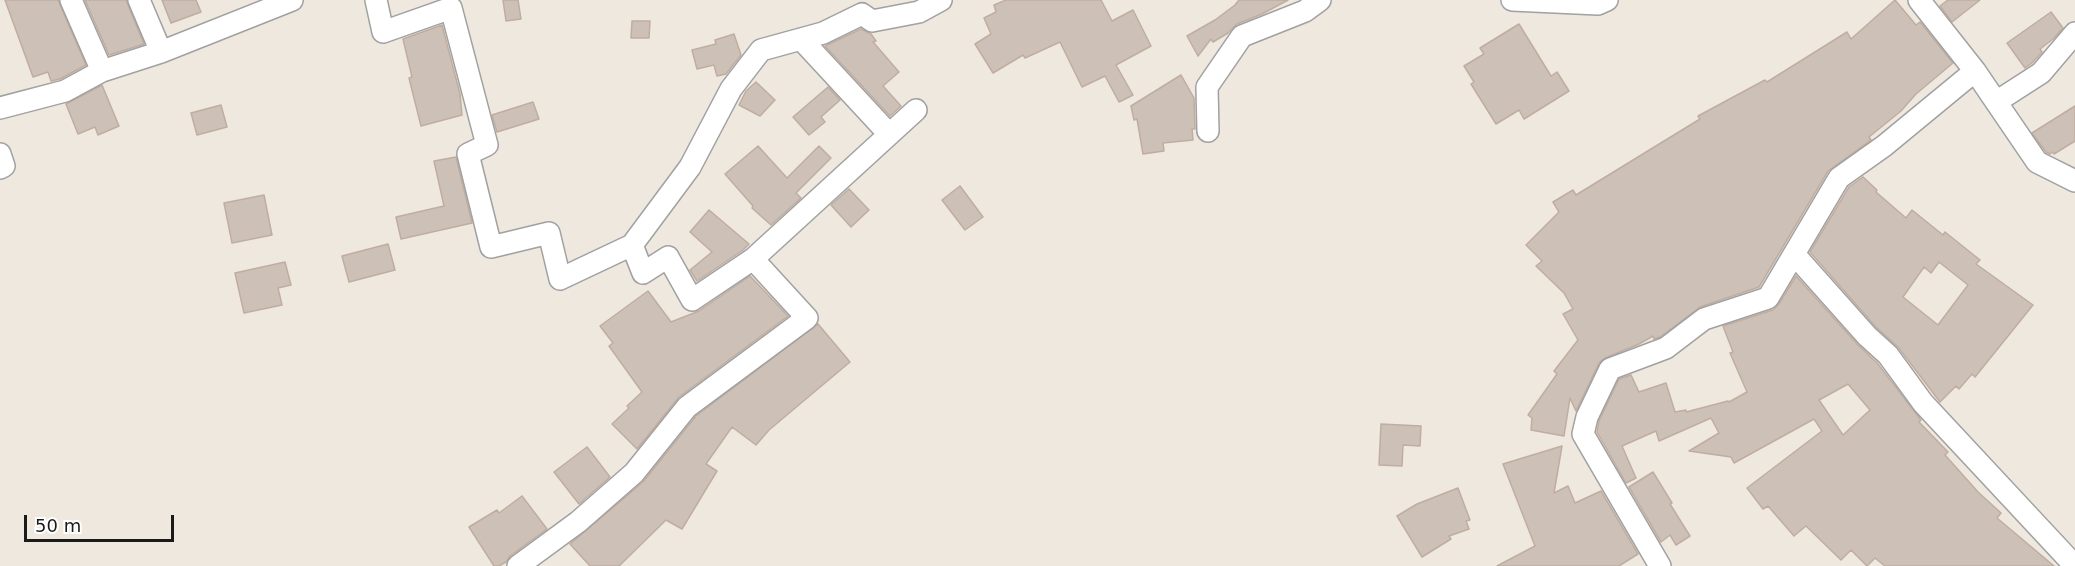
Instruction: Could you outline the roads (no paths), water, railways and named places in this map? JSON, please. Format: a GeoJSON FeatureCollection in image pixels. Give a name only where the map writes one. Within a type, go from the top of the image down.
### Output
{"type":"FeatureCollection","features":[{"type":"Feature","properties":{"kind":"street"},"geometry":{"type":"LineString","coordinates":[[71,0],[102,71]]}},
{"type":"Feature","properties":{"kind":"street"},"geometry":{"type":"LineString","coordinates":[[140,0],[161,52]]}},
{"type":"Feature","properties":{"kind":"street"},"geometry":{"type":"LineString","coordinates":[[376,0],[383,32],[450,4],[487,145],[468,154],[491,247],[549,233],[560,279],[632,245],[690,167],[731,89],[761,50],[823,33],[862,14],[872,21],[919,12],[941,0]]}},
{"type":"Feature","properties":{"kind":"street"},"geometry":{"type":"LineString","coordinates":[[1208,130],[1207,87],[1242,36],[1305,11],[1320,0]]}},
{"type":"Feature","properties":{"kind":"street"},"geometry":{"type":"LineString","coordinates":[[1512,0],[1598,4],[1607,0]]}},
{"type":"Feature","properties":{"kind":"street"},"geometry":{"type":"LineString","coordinates":[[1919,0],[1975,71],[2037,162],[2075,181]]}},
{"type":"Feature","properties":{"kind":"street"},"geometry":{"type":"LineString","coordinates":[[0,108],[65,91],[102,71],[161,52],[282,2]]}},
{"type":"Feature","properties":{"kind":"street"},"geometry":{"type":"LineString","coordinates":[[1996,102],[2041,73],[2075,33]]}},
{"type":"Feature","properties":{"kind":"street"},"geometry":{"type":"LineString","coordinates":[[801,39],[889,134]]}},
{"type":"Feature","properties":{"kind":"street"},"geometry":{"type":"LineString","coordinates":[[1660,566],[1583,434],[1587,417],[1610,369],[1666,348],[1704,319],[1768,298],[1839,178],[1884,147],[1975,71]]}},
{"type":"Feature","properties":{"kind":"street"},"geometry":{"type":"LineString","coordinates":[[632,245],[643,273],[668,257],[692,300],[753,259],[916,110]]}},
{"type":"Feature","properties":{"kind":"street"},"geometry":{"type":"LineString","coordinates":[[0,154],[4,166],[0,168]]}},
{"type":"Feature","properties":{"kind":"street"},"geometry":{"type":"LineString","coordinates":[[1794,254],[1867,336],[1888,355],[1923,403],[2075,566]]}},
{"type":"Feature","properties":{"kind":"street"},"geometry":{"type":"LineString","coordinates":[[518,566],[578,522],[634,473],[687,407],[807,318],[753,259]]}}]}
